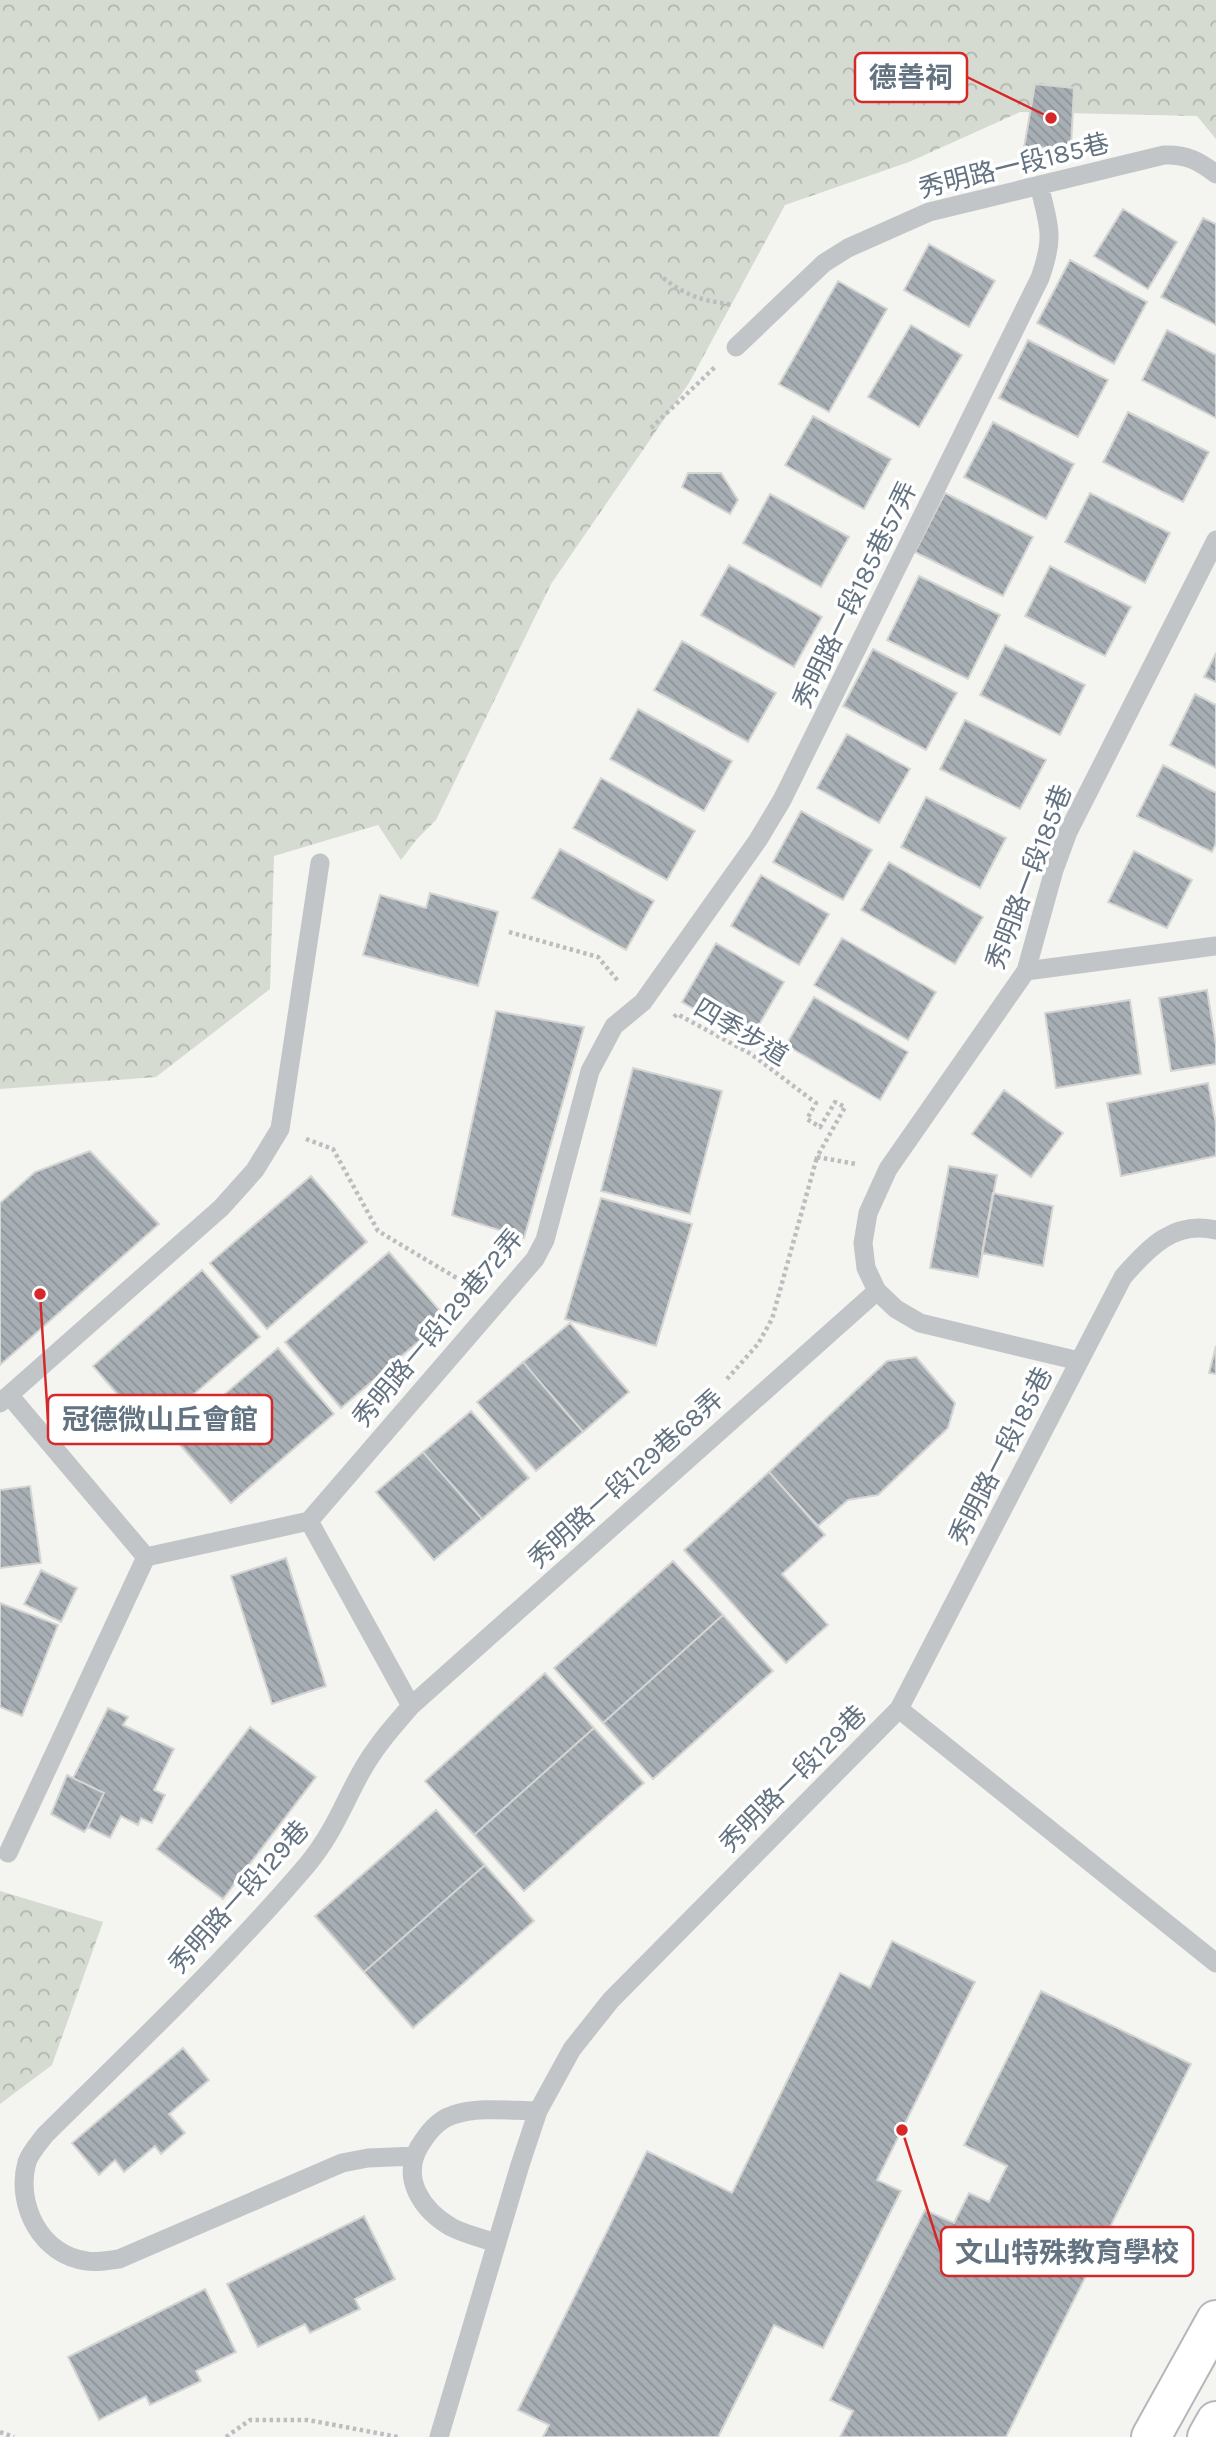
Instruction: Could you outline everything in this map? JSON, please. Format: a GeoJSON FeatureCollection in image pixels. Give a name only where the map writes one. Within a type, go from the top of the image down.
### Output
{"type":"FeatureCollection","features":[{"type":"Feature","properties":{"kind":"main road"},"geometry":{"type":"LineString","coordinates":[[1151,2437],[1216,2320]]}},
{"type":"Feature","properties":{"kind":"main road"},"geometry":{"type":"LineString","coordinates":[[1207,2437],[1216,2421]]}},
{"type":"Feature","properties":{"kind":"lane","name":"秀明路一段185巷"},"geometry":{"type":"LineString","coordinates":[[736,347],[824,263],[848,248],[929,212],[1164,155],[1180,154],[1199,161],[1216,174]]}},
{"type":"Feature","properties":{"kind":"lane","name":"秀明路一段185巷57弄"},"geometry":{"type":"LineString","coordinates":[[640,1004],[758,839],[782,800],[1040,278],[1049,252],[1050,229],[1039,185]]}},
{"type":"Feature","properties":{"kind":"lane","name":"秀明路一段185巷"},"geometry":{"type":"LineString","coordinates":[[899,1709],[1079,1361],[920,1323],[895,1309],[877,1291],[866,1268],[863,1242],[867,1213],[888,1169],[1026,971],[1054,870],[1068,832],[1216,540]]}},
{"type":"Feature","properties":{"kind":"lane"},"geometry":{"type":"LineString","coordinates":[[146,1557],[4,1399],[221,1208],[255,1170],[280,1129],[320,863]]}},
{"type":"Feature","properties":{"kind":"lane"},"geometry":{"type":"LineString","coordinates":[[1026,971],[1216,946]]}},
{"type":"Feature","properties":{"kind":"lane","name":"秀明路一段129巷72弄"},"geometry":{"type":"LineString","coordinates":[[309,1521],[534,1259],[545,1240],[590,1071],[614,1026],[640,1004]]}},
{"type":"Feature","properties":{"kind":"lane"},"geometry":{"type":"LineString","coordinates":[[1079,1361],[1123,1277],[1149,1247],[1175,1232],[1204,1227],[1216,1230]]}},
{"type":"Feature","properties":{"kind":"lane","name":"秀明路一段129巷68弄"},"geometry":{"type":"LineString","coordinates":[[411,1706],[877,1291]]}},
{"type":"Feature","properties":{"kind":"lane"},"geometry":{"type":"LineString","coordinates":[[146,1557],[309,1521],[411,1706]]}},
{"type":"Feature","properties":{"kind":"lane"},"geometry":{"type":"LineString","coordinates":[[8,1853],[146,1557]]}},
{"type":"Feature","properties":{"kind":"lane","name":"秀明路一段129巷"},"geometry":{"type":"LineString","coordinates":[[411,1706],[379,1743],[360,1774],[331,1834],[308,1864],[188,1994],[45,2135],[28,2161],[23,2196],[33,2225],[57,2250],[86,2262],[119,2259],[342,2163],[368,2158],[415,2156]]}},
{"type":"Feature","properties":{"kind":"lane"},"geometry":{"type":"LineString","coordinates":[[899,1709],[1216,1963]]}},
{"type":"Feature","properties":{"kind":"lane","name":"秀明路一段129巷"},"geometry":{"type":"LineString","coordinates":[[439,2437],[538,2111],[572,2049],[611,2000],[899,1709]]}},
{"type":"Feature","properties":{"kind":"lane"},"geometry":{"type":"LineString","coordinates":[[496,2243],[451,2227],[425,2206],[412,2184],[415,2156],[429,2131],[452,2115],[482,2110],[538,2111]]}},
{"type":"Feature","properties":{"kind":"path"},"geometry":{"type":"LineString","coordinates":[[663,278],[686,295],[695,298],[773,311]]}},
{"type":"Feature","properties":{"kind":"path"},"geometry":{"type":"LineString","coordinates":[[651,428],[736,347]]}},
{"type":"Feature","properties":{"kind":"path","name":"四季步道"},"geometry":{"type":"LineString","coordinates":[[509,932],[598,957],[659,1030],[677,1014],[751,1054],[816,1103],[807,1119],[820,1127],[835,1102],[845,1107],[817,1157],[772,1319],[758,1344],[726,1380],[720,1430]]}},
{"type":"Feature","properties":{"kind":"path"},"geometry":{"type":"LineString","coordinates":[[280,1129],[333,1149],[378,1231],[498,1302]]}},
{"type":"Feature","properties":{"kind":"path"},"geometry":{"type":"LineString","coordinates":[[817,1157],[888,1169]]}},
{"type":"Feature","properties":{"kind":"path"},"geometry":{"type":"LineString","coordinates":[[226,2437],[250,2420],[308,2420],[398,2437]]}},
{"type":"Feature","properties":{"kind":"path"},"geometry":{"type":"LineString","coordinates":[[0,2431],[14,2437]]}},
{"type":"Feature","properties":{"kind":"green space"},"geometry":{"type":"Polygon","coordinates":[[[0,0],[1216,0],[1216,139],[1197,116],[1020,112],[909,162],[785,205],[689,383],[551,584],[436,820],[401,860],[378,825],[274,856],[270,989],[156,1077],[0,1089],[0,0]]]}},
{"type":"Feature","properties":{"kind":"green space"},"geometry":{"type":"Polygon","coordinates":[[[0,1891],[103,1922],[52,2065],[0,2104],[0,1891]]]}},
{"type":"Feature","properties":{"kind":"building"},"geometry":{"type":"Polygon","coordinates":[[[1035,84],[1074,88],[1071,147],[1024,148],[1035,84]]]}},
{"type":"Feature","properties":{"kind":"building"},"geometry":{"type":"Polygon","coordinates":[[[1123,209],[1177,242],[1148,289],[1094,256],[1123,209]]]}},
{"type":"Feature","properties":{"kind":"building"},"geometry":{"type":"Polygon","coordinates":[[[1203,218],[1216,224],[1216,325],[1161,297],[1203,218]]]}},
{"type":"Feature","properties":{"kind":"building"},"geometry":{"type":"Polygon","coordinates":[[[929,244],[995,281],[969,327],[904,290],[929,244]]]}},
{"type":"Feature","properties":{"kind":"building"},"geometry":{"type":"Polygon","coordinates":[[[1070,260],[1147,302],[1114,364],[1037,323],[1070,260]]]}},
{"type":"Feature","properties":{"kind":"building"},"geometry":{"type":"Polygon","coordinates":[[[838,281],[887,309],[829,412],[779,384],[838,281]]]}},
{"type":"Feature","properties":{"kind":"building"},"geometry":{"type":"Polygon","coordinates":[[[911,325],[962,355],[919,427],[868,397],[911,325]]]}},
{"type":"Feature","properties":{"kind":"building"},"geometry":{"type":"Polygon","coordinates":[[[1167,330],[1216,355],[1216,418],[1142,380],[1167,330]]]}},
{"type":"Feature","properties":{"kind":"building"},"geometry":{"type":"Polygon","coordinates":[[[1028,340],[1108,380],[1078,437],[999,398],[1028,340]]]}},
{"type":"Feature","properties":{"kind":"building"},"geometry":{"type":"Polygon","coordinates":[[[1128,412],[1209,452],[1183,502],[1103,462],[1128,412]]]}},
{"type":"Feature","properties":{"kind":"building"},"geometry":{"type":"Polygon","coordinates":[[[813,416],[891,459],[864,509],[785,465],[813,416]]]}},
{"type":"Feature","properties":{"kind":"building"},"geometry":{"type":"Polygon","coordinates":[[[993,422],[1074,464],[1046,519],[964,477],[993,422]]]}},
{"type":"Feature","properties":{"kind":"building"},"geometry":{"type":"Polygon","coordinates":[[[688,473],[721,473],[738,500],[730,514],[682,487],[688,473]]]}},
{"type":"Feature","properties":{"kind":"building"},"geometry":{"type":"Polygon","coordinates":[[[945,493],[1033,537],[1003,596],[915,552],[945,493]]]}},
{"type":"Feature","properties":{"kind":"building"},"geometry":{"type":"Polygon","coordinates":[[[1090,493],[1170,533],[1145,583],[1065,542],[1090,493]]]}},
{"type":"Feature","properties":{"kind":"building"},"geometry":{"type":"Polygon","coordinates":[[[770,494],[849,537],[821,587],[743,543],[770,494]]]}},
{"type":"Feature","properties":{"kind":"building"},"geometry":{"type":"Polygon","coordinates":[[[729,565],[822,617],[794,667],[701,615],[729,565]]]}},
{"type":"Feature","properties":{"kind":"building"},"geometry":{"type":"Polygon","coordinates":[[[1050,566],[1131,607],[1105,656],[1025,616],[1050,566]]]}},
{"type":"Feature","properties":{"kind":"building"},"geometry":{"type":"Polygon","coordinates":[[[919,576],[1000,615],[968,679],[887,640],[919,576]]]}},
{"type":"Feature","properties":{"kind":"building"},"geometry":{"type":"Polygon","coordinates":[[[682,641],[776,693],[748,742],[654,690],[682,641]]]}},
{"type":"Feature","properties":{"kind":"building"},"geometry":{"type":"Polygon","coordinates":[[[1005,645],[1085,685],[1060,735],[980,695],[1005,645]]]}},
{"type":"Feature","properties":{"kind":"building"},"geometry":{"type":"Polygon","coordinates":[[[873,649],[957,693],[926,750],[843,706],[873,649]]]}},
{"type":"Feature","properties":{"kind":"building"},"geometry":{"type":"Polygon","coordinates":[[[1216,653],[1216,682],[1204,677],[1216,653]]]}},
{"type":"Feature","properties":{"kind":"building"},"geometry":{"type":"Polygon","coordinates":[[[1195,694],[1216,705],[1216,768],[1170,745],[1195,694]]]}},
{"type":"Feature","properties":{"kind":"building"},"geometry":{"type":"Polygon","coordinates":[[[638,709],[732,761],[704,811],[610,759],[638,709]]]}},
{"type":"Feature","properties":{"kind":"building"},"geometry":{"type":"Polygon","coordinates":[[[965,720],[1046,760],[1020,809],[940,769],[965,720]]]}},
{"type":"Feature","properties":{"kind":"building"},"geometry":{"type":"Polygon","coordinates":[[[847,734],[910,769],[879,823],[817,788],[847,734]]]}},
{"type":"Feature","properties":{"kind":"building"},"geometry":{"type":"Polygon","coordinates":[[[1163,765],[1216,793],[1216,843],[1212,852],[1137,816],[1163,765]]]}},
{"type":"Feature","properties":{"kind":"building"},"geometry":{"type":"Polygon","coordinates":[[[601,778],[695,831],[667,880],[573,828],[601,778]]]}},
{"type":"Feature","properties":{"kind":"building"},"geometry":{"type":"Polygon","coordinates":[[[926,797],[1006,838],[980,888],[901,847],[926,797]]]}},
{"type":"Feature","properties":{"kind":"building"},"geometry":{"type":"Polygon","coordinates":[[[801,811],[872,850],[843,900],[773,862],[801,811]]]}},
{"type":"Feature","properties":{"kind":"building"},"geometry":{"type":"Polygon","coordinates":[[[560,849],[654,901],[626,950],[532,898],[560,849]]]}},
{"type":"Feature","properties":{"kind":"building"},"geometry":{"type":"Polygon","coordinates":[[[1134,851],[1192,880],[1167,928],[1108,902],[1134,851]]]}},
{"type":"Feature","properties":{"kind":"building"},"geometry":{"type":"Polygon","coordinates":[[[889,862],[983,917],[955,964],[861,910],[889,862]]]}},
{"type":"Feature","properties":{"kind":"building"},"geometry":{"type":"Polygon","coordinates":[[[761,875],[829,914],[799,965],[731,926],[761,875]]]}},
{"type":"Feature","properties":{"kind":"building"},"geometry":{"type":"Polygon","coordinates":[[[430,893],[498,912],[478,986],[363,955],[380,895],[426,908],[430,893]]]}},
{"type":"Feature","properties":{"kind":"building"},"geometry":{"type":"Polygon","coordinates":[[[842,938],[936,992],[908,1040],[814,985],[842,938]]]}},
{"type":"Feature","properties":{"kind":"building"},"geometry":{"type":"Polygon","coordinates":[[[716,943],[784,982],[750,1040],[682,1002],[716,943]]]}},
{"type":"Feature","properties":{"kind":"building"},"geometry":{"type":"Polygon","coordinates":[[[1207,990],[1216,1045],[1216,1064],[1171,1071],[1159,998],[1207,990]]]}},
{"type":"Feature","properties":{"kind":"building"},"geometry":{"type":"Polygon","coordinates":[[[814,997],[908,1052],[880,1100],[786,1045],[814,997]]]}},
{"type":"Feature","properties":{"kind":"building"},"geometry":{"type":"Polygon","coordinates":[[[1130,1000],[1141,1074],[1056,1088],[1045,1013],[1130,1000]]]}},
{"type":"Feature","properties":{"kind":"building"},"geometry":{"type":"Polygon","coordinates":[[[496,1011],[584,1027],[524,1238],[452,1215],[496,1011]]]}},
{"type":"Feature","properties":{"kind":"building"},"geometry":{"type":"Polygon","coordinates":[[[633,1068],[722,1091],[690,1214],[601,1191],[633,1068]]]}},
{"type":"Feature","properties":{"kind":"building"},"geometry":{"type":"Polygon","coordinates":[[[1208,1083],[1216,1124],[1216,1156],[1121,1176],[1107,1103],[1208,1083]]]}},
{"type":"Feature","properties":{"kind":"building"},"geometry":{"type":"Polygon","coordinates":[[[1004,1090],[1063,1133],[1031,1177],[972,1134],[1004,1090]]]}},
{"type":"Feature","properties":{"kind":"building"},"geometry":{"type":"Polygon","coordinates":[[[90,1151],[159,1224],[0,1365],[0,1203],[35,1172],[90,1151]]]}},
{"type":"Feature","properties":{"kind":"building"},"geometry":{"type":"Polygon","coordinates":[[[949,1166],[997,1175],[978,1277],[930,1268],[949,1166]]]}},
{"type":"Feature","properties":{"kind":"building"},"geometry":{"type":"Polygon","coordinates":[[[311,1176],[367,1242],[267,1329],[210,1263],[311,1176]]]}},
{"type":"Feature","properties":{"kind":"building"},"geometry":{"type":"Polygon","coordinates":[[[993,1193],[1053,1206],[1043,1266],[982,1253],[993,1193]]]}},
{"type":"Feature","properties":{"kind":"building"},"geometry":{"type":"Polygon","coordinates":[[[601,1198],[692,1224],[656,1346],[565,1319],[601,1198]]]}},
{"type":"Feature","properties":{"kind":"building"},"geometry":{"type":"Polygon","coordinates":[[[389,1252],[446,1318],[341,1408],[285,1342],[389,1252]]]}},
{"type":"Feature","properties":{"kind":"building"},"geometry":{"type":"Polygon","coordinates":[[[202,1270],[260,1337],[150,1432],[93,1366],[202,1270]]]}},
{"type":"Feature","properties":{"kind":"building"},"geometry":{"type":"Polygon","coordinates":[[[570,1323],[629,1392],[583,1432],[523,1362],[570,1323]]]}},
{"type":"Feature","properties":{"kind":"building"},"geometry":{"type":"Polygon","coordinates":[[[1216,1346],[1216,1374],[1209,1373],[1216,1346]]]}},
{"type":"Feature","properties":{"kind":"building"},"geometry":{"type":"Polygon","coordinates":[[[278,1348],[334,1414],[231,1503],[174,1438],[278,1348]]]}},
{"type":"Feature","properties":{"kind":"building"},"geometry":{"type":"Polygon","coordinates":[[[916,1357],[955,1403],[948,1428],[878,1495],[848,1500],[818,1526],[769,1472],[887,1361],[916,1357]]]}},
{"type":"Feature","properties":{"kind":"building"},"geometry":{"type":"Polygon","coordinates":[[[523,1362],[583,1432],[536,1471],[477,1402],[523,1362]]]}},
{"type":"Feature","properties":{"kind":"building"},"geometry":{"type":"Polygon","coordinates":[[[471,1411],[529,1478],[482,1519],[423,1452],[471,1411]]]}},
{"type":"Feature","properties":{"kind":"building"},"geometry":{"type":"Polygon","coordinates":[[[423,1452],[482,1519],[434,1560],[376,1492],[423,1452]]]}},
{"type":"Feature","properties":{"kind":"building"},"geometry":{"type":"Polygon","coordinates":[[[769,1472],[825,1535],[782,1574],[828,1625],[786,1663],[684,1550],[769,1472]]]}},
{"type":"Feature","properties":{"kind":"building"},"geometry":{"type":"Polygon","coordinates":[[[30,1486],[41,1563],[0,1568],[0,1490],[30,1486]]]}},
{"type":"Feature","properties":{"kind":"building"},"geometry":{"type":"Polygon","coordinates":[[[286,1558],[326,1686],[272,1704],[231,1576],[286,1558]]]}},
{"type":"Feature","properties":{"kind":"building"},"geometry":{"type":"Polygon","coordinates":[[[673,1561],[723,1615],[603,1723],[554,1668],[673,1561]]]}},
{"type":"Feature","properties":{"kind":"building"},"geometry":{"type":"Polygon","coordinates":[[[41,1570],[77,1588],[61,1622],[24,1604],[41,1570]]]}},
{"type":"Feature","properties":{"kind":"building"},"geometry":{"type":"Polygon","coordinates":[[[0,1603],[58,1625],[22,1716],[0,1707],[0,1603]]]}},
{"type":"Feature","properties":{"kind":"building"},"geometry":{"type":"Polygon","coordinates":[[[723,1615],[773,1671],[653,1779],[603,1723],[723,1615]]]}},
{"type":"Feature","properties":{"kind":"building"},"geometry":{"type":"Polygon","coordinates":[[[545,1673],[594,1728],[474,1835],[425,1781],[545,1673]]]}},
{"type":"Feature","properties":{"kind":"building"},"geometry":{"type":"Polygon","coordinates":[[[108,1708],[128,1717],[123,1725],[174,1749],[154,1790],[165,1795],[152,1823],[141,1818],[138,1825],[121,1816],[110,1838],[88,1827],[104,1793],[73,1778],[108,1708]]]}},
{"type":"Feature","properties":{"kind":"building"},"geometry":{"type":"Polygon","coordinates":[[[250,1727],[316,1777],[223,1899],[157,1849],[250,1727]]]}},
{"type":"Feature","properties":{"kind":"building"},"geometry":{"type":"Polygon","coordinates":[[[594,1728],[644,1783],[524,1891],[474,1835],[594,1728]]]}},
{"type":"Feature","properties":{"kind":"building"},"geometry":{"type":"Polygon","coordinates":[[[67,1775],[104,1793],[84,1832],[51,1814],[67,1775]]]}},
{"type":"Feature","properties":{"kind":"building"},"geometry":{"type":"Polygon","coordinates":[[[436,1810],[485,1865],[364,1972],[315,1916],[436,1810]]]}},
{"type":"Feature","properties":{"kind":"building"},"geometry":{"type":"Polygon","coordinates":[[[485,1865],[534,1921],[413,2028],[364,1972],[485,1865]]]}},
{"type":"Feature","properties":{"kind":"building"},"geometry":{"type":"Polygon","coordinates":[[[892,1941],[975,1982],[877,2180],[901,2191],[823,2348],[774,2325],[718,2437],[543,2437],[549,2425],[518,2410],[647,2151],[732,2193],[840,1973],[870,1988],[892,1941]]]}},
{"type":"Feature","properties":{"kind":"building"},"geometry":{"type":"Polygon","coordinates":[[[1041,1991],[1191,2064],[1006,2437],[840,2437],[853,2411],[830,2400],[925,2210],[954,2223],[969,2193],[989,2202],[1007,2166],[964,2145],[1041,1991]]]}},
{"type":"Feature","properties":{"kind":"building"},"geometry":{"type":"Polygon","coordinates":[[[183,2048],[209,2080],[169,2114],[185,2133],[161,2154],[155,2146],[124,2172],[115,2160],[99,2175],[72,2143],[183,2048]]]}},
{"type":"Feature","properties":{"kind":"building"},"geometry":{"type":"Polygon","coordinates":[[[364,2216],[395,2279],[355,2299],[360,2309],[310,2333],[305,2324],[258,2347],[227,2284],[364,2216]]]}},
{"type":"Feature","properties":{"kind":"building"},"geometry":{"type":"Polygon","coordinates":[[[205,2289],[236,2352],[196,2371],[201,2381],[150,2405],[146,2396],[99,2420],[68,2357],[205,2289]]]}},
{"type":"Feature","properties":{"kind":"place","name":"德善祠"},"geometry":{"type":"Point","coordinates":[1051,118]}},
{"type":"Feature","properties":{"kind":"place","name":"冠德微山丘會館"},"geometry":{"type":"Point","coordinates":[40,1294]}},
{"type":"Feature","properties":{"kind":"place","name":"文山特殊教育學校"},"geometry":{"type":"Point","coordinates":[902,2130]}}]}
